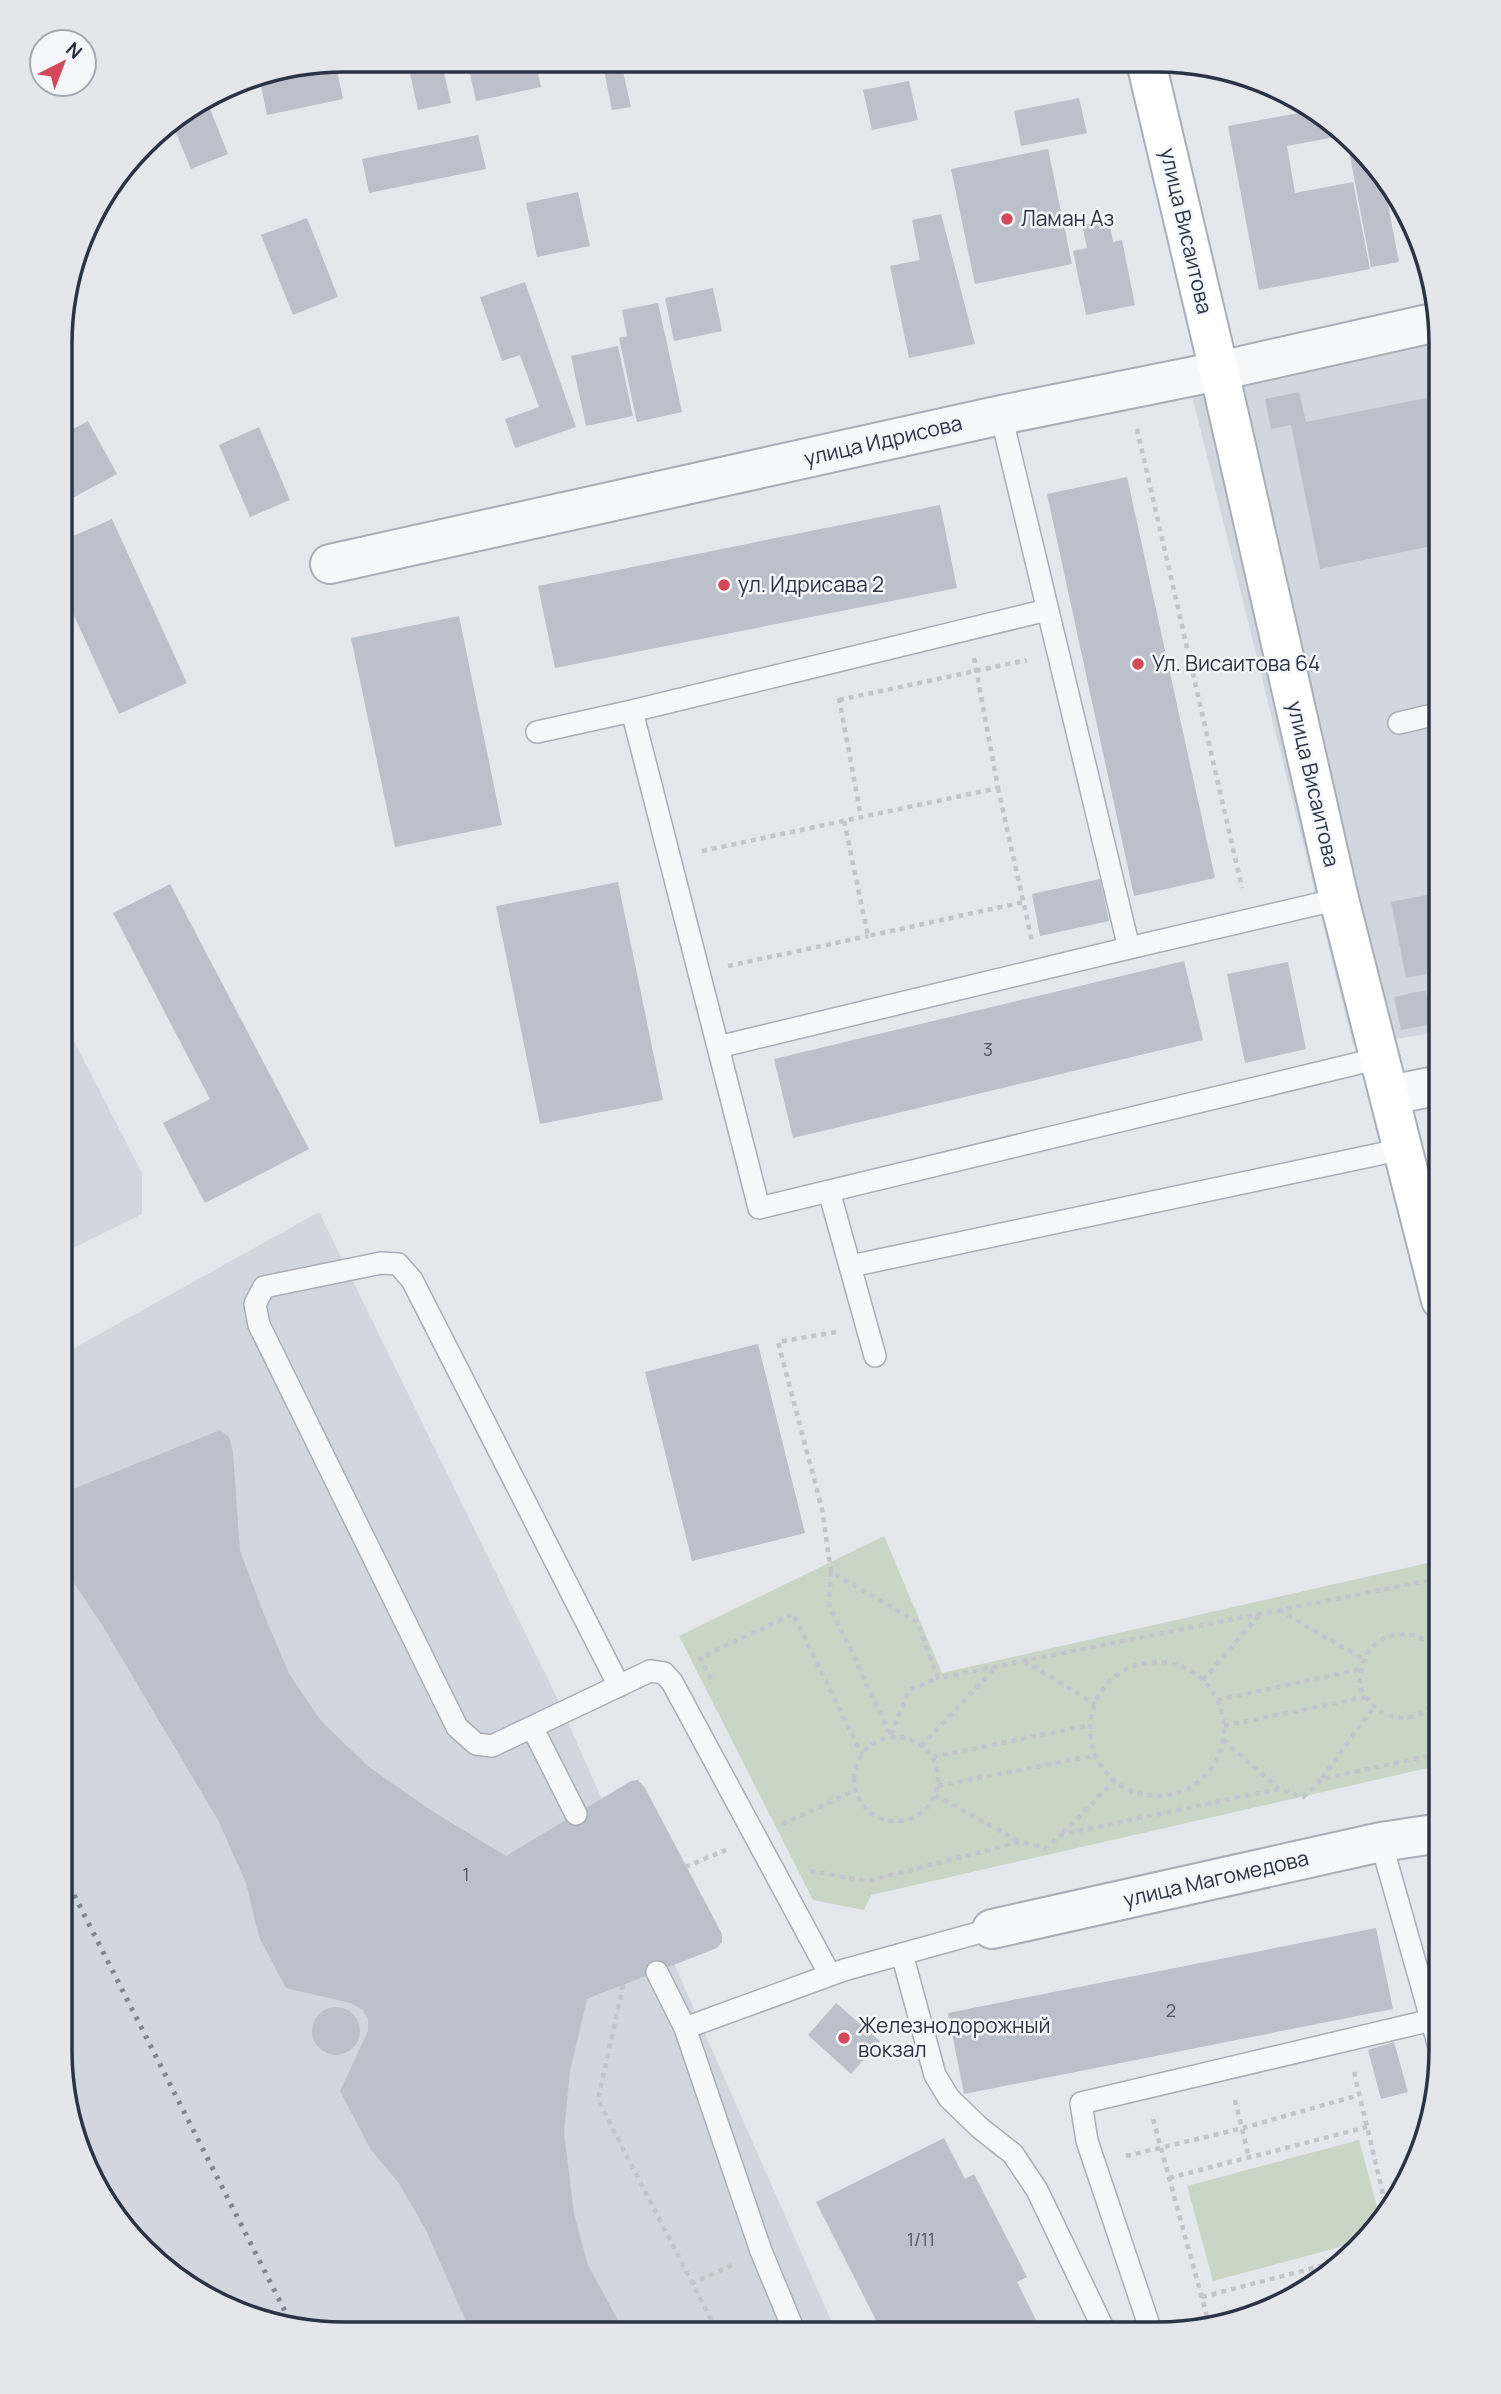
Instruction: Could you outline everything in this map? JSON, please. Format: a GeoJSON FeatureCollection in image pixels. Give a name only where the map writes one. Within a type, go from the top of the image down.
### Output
{"type":"FeatureCollection","features":[{"type":"Feature","properties":{"kind":"main road","name":"улица Висаитова"},"geometry":{"type":"LineString","coordinates":[[1148,72],[1339,899],[1429,1252]]}},
{"type":"Feature","properties":{"kind":"street","name":"улица Идрисова"},"geometry":{"type":"LineString","coordinates":[[330,564],[1001,415],[1219,371],[1429,324]]}},
{"type":"Feature","properties":{"kind":"street"},"geometry":{"type":"LineString","coordinates":[[1390,1095],[1429,1087]]}},
{"type":"Feature","properties":{"kind":"street","name":"улица Магомедова"},"geometry":{"type":"LineString","coordinates":[[992,1930],[1381,1842],[1429,1835]]}},
{"type":"Feature","properties":{"kind":"lane"},"geometry":{"type":"LineString","coordinates":[[1001,415],[1129,948]]}},
{"type":"Feature","properties":{"kind":"lane"},"geometry":{"type":"LineString","coordinates":[[537,732],[1047,610]]}},
{"type":"Feature","properties":{"kind":"lane"},"geometry":{"type":"LineString","coordinates":[[632,711],[760,1208],[1380,1058]]}},
{"type":"Feature","properties":{"kind":"lane"},"geometry":{"type":"LineString","coordinates":[[1399,723],[1429,716]]}},
{"type":"Feature","properties":{"kind":"lane"},"geometry":{"type":"LineString","coordinates":[[718,1047],[1339,899]]}},
{"type":"Feature","properties":{"kind":"lane"},"geometry":{"type":"LineString","coordinates":[[851,1266],[1403,1149]]}},
{"type":"Feature","properties":{"kind":"lane"},"geometry":{"type":"LineString","coordinates":[[830,1191],[875,1356]]}},
{"type":"Feature","properties":{"kind":"lane"},"geometry":{"type":"LineString","coordinates":[[619,1686],[412,1280],[398,1264],[381,1263],[264,1287],[255,1304],[259,1325],[457,1727],[476,1744],[492,1746],[619,1686],[650,1671],[664,1673],[672,1682],[830,1975]]}},
{"type":"Feature","properties":{"kind":"lane"},"geometry":{"type":"LineString","coordinates":[[532,1727],[576,1814]]}},
{"type":"Feature","properties":{"kind":"lane"},"geometry":{"type":"LineString","coordinates":[[1381,1842],[1429,2010]]}},
{"type":"Feature","properties":{"kind":"lane"},"geometry":{"type":"LineString","coordinates":[[685,2028],[830,1975],[992,1930]]}},
{"type":"Feature","properties":{"kind":"lane"},"geometry":{"type":"LineString","coordinates":[[902,1954],[935,2075],[949,2098],[980,2129],[1013,2154],[1037,2190],[1100,2322]]}},
{"type":"Feature","properties":{"kind":"lane"},"geometry":{"type":"LineString","coordinates":[[657,1972],[685,2028],[761,2251],[790,2322]]}},
{"type":"Feature","properties":{"kind":"lane"},"geometry":{"type":"LineString","coordinates":[[1148,2322],[1087,2141],[1081,2103],[1429,2021]]}},
{"type":"Feature","properties":{"kind":"path"},"geometry":{"type":"LineString","coordinates":[[1127,389],[1249,920]]}},
{"type":"Feature","properties":{"kind":"path"},"geometry":{"type":"LineString","coordinates":[[969,629],[998,788],[1039,970]]}},
{"type":"Feature","properties":{"kind":"path"},"geometry":{"type":"LineString","coordinates":[[839,700],[1058,653]]}},
{"type":"Feature","properties":{"kind":"path"},"geometry":{"type":"LineString","coordinates":[[832,662],[861,817]]}},
{"type":"Feature","properties":{"kind":"path"},"geometry":{"type":"LineString","coordinates":[[670,858],[998,788]]}},
{"type":"Feature","properties":{"kind":"path"},"geometry":{"type":"LineString","coordinates":[[844,821],[867,936]]}},
{"type":"Feature","properties":{"kind":"path"},"geometry":{"type":"LineString","coordinates":[[699,973],[1024,902]]}},
{"type":"Feature","properties":{"kind":"path"},"geometry":{"type":"LineString","coordinates":[[867,1326],[778,1342],[822,1508],[831,1572],[829,1604],[891,1736]]}},
{"type":"Feature","properties":{"kind":"path"},"geometry":{"type":"LineString","coordinates":[[831,1572],[917,1622],[938,1678]]}},
{"type":"Feature","properties":{"kind":"path"},"geometry":{"type":"LineString","coordinates":[[891,1736],[909,1690],[938,1678],[1429,1580]]}},
{"type":"Feature","properties":{"kind":"path"},"geometry":{"type":"LineString","coordinates":[[1279,1610],[1363,1659]]}},
{"type":"Feature","properties":{"kind":"path"},"geometry":{"type":"LineString","coordinates":[[712,1682],[700,1658],[793,1614],[862,1755]]}},
{"type":"Feature","properties":{"kind":"path"},"geometry":{"type":"LineString","coordinates":[[1203,1680],[1261,1614]]}},
{"type":"Feature","properties":{"kind":"path"},"geometry":{"type":"LineString","coordinates":[[1429,1645],[1420,1637],[1397,1633],[1374,1643],[1363,1659],[1360,1687],[1373,1708],[1395,1719],[1419,1716],[1429,1708]]}},
{"type":"Feature","properties":{"kind":"path"},"geometry":{"type":"LineString","coordinates":[[1024,1661],[1095,1704]]}},
{"type":"Feature","properties":{"kind":"path"},"geometry":{"type":"LineString","coordinates":[[1166,1661],[1189,1670],[1203,1680],[1217,1700],[1224,1726],[1219,1755],[1205,1776],[1185,1790],[1161,1796],[1136,1793],[1114,1781],[1098,1762],[1089,1726],[1101,1690],[1119,1673],[1141,1663],[1166,1661]]}},
{"type":"Feature","properties":{"kind":"path"},"geometry":{"type":"LineString","coordinates":[[921,1746],[995,1667]]}},
{"type":"Feature","properties":{"kind":"path"},"geometry":{"type":"LineString","coordinates":[[1217,1700],[1361,1669]]}},
{"type":"Feature","properties":{"kind":"path"},"geometry":{"type":"LineString","coordinates":[[1224,1726],[1367,1697]]}},
{"type":"Feature","properties":{"kind":"path"},"geometry":{"type":"LineString","coordinates":[[1223,1740],[1279,1789],[1303,1797],[1322,1779],[1373,1708]]}},
{"type":"Feature","properties":{"kind":"path"},"geometry":{"type":"LineString","coordinates":[[933,1757],[1089,1726]]}},
{"type":"Feature","properties":{"kind":"path"},"geometry":{"type":"LineString","coordinates":[[891,1736],[915,1740],[921,1746],[933,1757],[939,1781],[932,1804],[913,1819],[889,1822],[867,1812],[854,1791],[855,1766],[869,1746],[891,1736]]}},
{"type":"Feature","properties":{"kind":"path"},"geometry":{"type":"LineString","coordinates":[[938,1786],[1096,1755]]}},
{"type":"Feature","properties":{"kind":"path"},"geometry":{"type":"LineString","coordinates":[[1322,1779],[1429,1756]]}},
{"type":"Feature","properties":{"kind":"path"},"geometry":{"type":"LineString","coordinates":[[935,1795],[1019,1842],[1045,1848],[1063,1834],[1114,1781]]}},
{"type":"Feature","properties":{"kind":"path"},"geometry":{"type":"LineString","coordinates":[[1063,1834],[1279,1789]]}},
{"type":"Feature","properties":{"kind":"path"},"geometry":{"type":"LineString","coordinates":[[777,1812],[788,1836]]}},
{"type":"Feature","properties":{"kind":"path"},"geometry":{"type":"LineString","coordinates":[[805,1870],[868,1881],[1019,1842]]}},
{"type":"Feature","properties":{"kind":"path"},"geometry":{"type":"LineString","coordinates":[[623,1985],[598,2099],[712,2322]]}},
{"type":"Feature","properties":{"kind":"path"},"geometry":{"type":"LineString","coordinates":[[1346,2040],[1384,2200]]}},
{"type":"Feature","properties":{"kind":"path"},"geometry":{"type":"LineString","coordinates":[[1227,2068],[1249,2158]]}},
{"type":"Feature","properties":{"kind":"path"},"geometry":{"type":"LineString","coordinates":[[1145,2088],[1207,2318]]}},
{"type":"Feature","properties":{"kind":"path"},"geometry":{"type":"LineString","coordinates":[[1095,2165],[1359,2095]]}},
{"type":"Feature","properties":{"kind":"path"},"geometry":{"type":"LineString","coordinates":[[1169,2178],[1367,2127]]}},
{"type":"Feature","properties":{"kind":"path"},"geometry":{"type":"LineString","coordinates":[[691,2284],[761,2251]]}},
{"type":"Feature","properties":{"kind":"path"},"geometry":{"type":"LineString","coordinates":[[1202,2297],[1324,2265]]}},
{"type":"Feature","properties":{"kind":"shaded area"},"geometry":{"type":"Polygon","coordinates":[[[1428,317],[1429,1034],[1353,1045],[1185,367],[1428,317]]]}},
{"type":"Feature","properties":{"kind":"shaded area"},"geometry":{"type":"Polygon","coordinates":[[[72,1037],[142,1173],[142,1214],[72,1249],[72,1037]]]}},
{"type":"Feature","properties":{"kind":"shaded area"},"geometry":{"type":"Polygon","coordinates":[[[319,1212],[559,1702],[832,2322],[308,2320],[256,2308],[207,2286],[164,2255],[128,2216],[92,2155],[77,2104],[72,2069],[72,1349],[319,1212]]]}},
{"type":"Feature","properties":{"kind":"green space"},"geometry":{"type":"Polygon","coordinates":[[[884,1536],[942,1673],[1429,1563],[1429,1768],[871,1895],[864,1910],[813,1900],[679,1636],[884,1536]]]}},
{"type":"Feature","properties":{"kind":"green space"},"geometry":{"type":"Polygon","coordinates":[[[1359,2140],[1378,2209],[1348,2245],[1213,2281],[1187,2186],[1359,2140]]]}},
{"type":"Feature","properties":{"kind":"building"},"geometry":{"type":"Polygon","coordinates":[[[337,72],[343,99],[267,115],[261,85],[308,74],[337,72]]]}},
{"type":"Feature","properties":{"kind":"building"},"geometry":{"type":"Polygon","coordinates":[[[410,72],[444,72],[451,103],[418,110],[410,72]]]}},
{"type":"Feature","properties":{"kind":"building"},"geometry":{"type":"Polygon","coordinates":[[[470,72],[538,72],[541,87],[476,101],[470,72]]]}},
{"type":"Feature","properties":{"kind":"building"},"geometry":{"type":"Polygon","coordinates":[[[604,72],[623,72],[631,107],[612,110],[604,72]]]}},
{"type":"Feature","properties":{"kind":"building"},"geometry":{"type":"Polygon","coordinates":[[[909,81],[918,120],[872,130],[863,90],[909,81]]]}},
{"type":"Feature","properties":{"kind":"building"},"geometry":{"type":"Polygon","coordinates":[[[1079,98],[1087,133],[1021,146],[1014,111],[1079,98]]]}},
{"type":"Feature","properties":{"kind":"building"},"geometry":{"type":"Polygon","coordinates":[[[209,107],[228,154],[191,169],[175,130],[209,107]]]}},
{"type":"Feature","properties":{"kind":"building"},"geometry":{"type":"Polygon","coordinates":[[[1301,113],[1335,137],[1287,146],[1295,193],[1353,182],[1370,269],[1259,290],[1228,126],[1301,113]]]}},
{"type":"Feature","properties":{"kind":"building"},"geometry":{"type":"Polygon","coordinates":[[[478,135],[486,169],[369,193],[362,159],[478,135]]]}},
{"type":"Feature","properties":{"kind":"building"},"geometry":{"type":"Polygon","coordinates":[[[1048,149],[1072,264],[975,284],[951,169],[1048,149]]]}},
{"type":"Feature","properties":{"kind":"building"},"geometry":{"type":"Polygon","coordinates":[[[1349,150],[1387,198],[1399,262],[1371,267],[1349,150]]]}},
{"type":"Feature","properties":{"kind":"building"},"geometry":{"type":"Polygon","coordinates":[[[578,192],[590,246],[537,257],[526,203],[578,192]]]}},
{"type":"Feature","properties":{"kind":"building"},"geometry":{"type":"Polygon","coordinates":[[[941,214],[975,344],[909,358],[890,266],[920,260],[912,220],[941,214]]]}},
{"type":"Feature","properties":{"kind":"building"},"geometry":{"type":"Polygon","coordinates":[[[307,218],[338,297],[293,315],[261,235],[307,218]]]}},
{"type":"Feature","properties":{"kind":"building"},"geometry":{"type":"Polygon","coordinates":[[[1109,220],[1113,242],[1122,240],[1135,305],[1086,315],[1073,251],[1087,248],[1082,225],[1109,220]]]}},
{"type":"Feature","properties":{"kind":"building"},"geometry":{"type":"Polygon","coordinates":[[[525,282],[576,427],[515,448],[505,419],[539,407],[520,355],[502,361],[480,297],[525,282]]]}},
{"type":"Feature","properties":{"kind":"building"},"geometry":{"type":"Polygon","coordinates":[[[713,288],[722,331],[674,341],[665,298],[713,288]]]}},
{"type":"Feature","properties":{"kind":"building"},"geometry":{"type":"Polygon","coordinates":[[[658,303],[682,412],[637,422],[619,338],[627,336],[622,310],[658,303]]]}},
{"type":"Feature","properties":{"kind":"building"},"geometry":{"type":"Polygon","coordinates":[[[618,346],[633,416],[586,426],[571,356],[618,346]]]}},
{"type":"Feature","properties":{"kind":"building"},"geometry":{"type":"Polygon","coordinates":[[[1299,392],[1306,422],[1429,397],[1429,546],[1320,569],[1291,425],[1271,429],[1265,399],[1299,392]]]}},
{"type":"Feature","properties":{"kind":"building"},"geometry":{"type":"Polygon","coordinates":[[[88,421],[117,474],[72,498],[72,430],[88,421]]]}},
{"type":"Feature","properties":{"kind":"building"},"geometry":{"type":"Polygon","coordinates":[[[259,427],[290,500],[250,517],[219,445],[259,427]]]}},
{"type":"Feature","properties":{"kind":"building"},"geometry":{"type":"Polygon","coordinates":[[[1127,477],[1215,878],[1134,896],[1047,494],[1127,477]]]}},
{"type":"Feature","properties":{"kind":"building"},"geometry":{"type":"Polygon","coordinates":[[[940,505],[957,588],[555,668],[538,586],[940,505]]]}},
{"type":"Feature","properties":{"kind":"building"},"geometry":{"type":"Polygon","coordinates":[[[112,519],[187,683],[119,714],[72,611],[72,537],[112,519]]]}},
{"type":"Feature","properties":{"kind":"building"},"geometry":{"type":"Polygon","coordinates":[[[459,616],[502,825],[395,847],[351,638],[459,616]]]}},
{"type":"Feature","properties":{"kind":"building"},"geometry":{"type":"Polygon","coordinates":[[[1100,879],[1109,921],[1040,936],[1032,894],[1100,879]]]}},
{"type":"Feature","properties":{"kind":"building"},"geometry":{"type":"Polygon","coordinates":[[[618,882],[663,1100],[540,1124],[496,906],[618,882]]]}},
{"type":"Feature","properties":{"kind":"building"},"geometry":{"type":"Polygon","coordinates":[[[170,884],[309,1149],[205,1203],[163,1123],[210,1099],[113,913],[170,884]]]}},
{"type":"Feature","properties":{"kind":"building"},"geometry":{"type":"Polygon","coordinates":[[[1429,894],[1429,973],[1406,978],[1391,902],[1429,894]]]}},
{"type":"Feature","properties":{"kind":"building"},"geometry":{"type":"Polygon","coordinates":[[[1184,961],[1203,1040],[793,1138],[774,1059],[1184,961]]]}},
{"type":"Feature","properties":{"kind":"building"},"geometry":{"type":"Polygon","coordinates":[[[1288,962],[1306,1049],[1245,1063],[1227,974],[1288,962]]]}},
{"type":"Feature","properties":{"kind":"building"},"geometry":{"type":"Polygon","coordinates":[[[1426,990],[1429,1025],[1401,1030],[1394,997],[1426,990]]]}},
{"type":"Feature","properties":{"kind":"building"},"geometry":{"type":"Polygon","coordinates":[[[758,1344],[805,1533],[692,1561],[645,1372],[758,1344]]]}},
{"type":"Feature","properties":{"kind":"building"},"geometry":{"type":"Polygon","coordinates":[[[220,1430],[229,1437],[233,1452],[240,1551],[289,1674],[322,1722],[369,1767],[432,1811],[506,1856],[631,1781],[638,1780],[645,1788],[722,1934],[722,1942],[717,1948],[587,1999],[570,2071],[564,2132],[574,2214],[588,2265],[619,2322],[466,2322],[426,2230],[398,2182],[371,2150],[340,2091],[368,2031],[368,2019],[362,2009],[350,2003],[286,1988],[259,1937],[246,1883],[218,1820],[102,1625],[72,1580],[72,1489],[220,1430]]]}},
{"type":"Feature","properties":{"kind":"building"},"geometry":{"type":"Polygon","coordinates":[[[1376,1928],[1393,2009],[964,2094],[948,2013],[1376,1928]]]}},
{"type":"Feature","properties":{"kind":"building","name":"Железнодорожный вокзал"},"geometry":{"type":"Polygon","coordinates":[[[836,2003],[880,2041],[851,2074],[808,2035],[836,2003]]]}},
{"type":"Feature","properties":{"kind":"building"},"geometry":{"type":"Polygon","coordinates":[[[336,2007],[353,2014],[360,2031],[353,2048],[336,2055],[319,2048],[312,2031],[319,2014],[336,2007]]]}},
{"type":"Feature","properties":{"kind":"building"},"geometry":{"type":"Polygon","coordinates":[[[1394,2042],[1408,2092],[1381,2099],[1368,2050],[1394,2042]]]}},
{"type":"Feature","properties":{"kind":"building"},"geometry":{"type":"Polygon","coordinates":[[[944,2138],[965,2179],[974,2174],[1027,2277],[1017,2282],[1037,2322],[877,2322],[816,2202],[944,2138]]]}},
{"type":"Feature","properties":{"kind":"railway"},"geometry":{"type":"LineString","coordinates":[[72,1891],[288,2316]]}},
{"type":"Feature","properties":{"kind":"place","name":"Ламан Аз"},"geometry":{"type":"Point","coordinates":[1007,219]}},
{"type":"Feature","properties":{"kind":"place","name":"ул. Идрисава 2"},"geometry":{"type":"Point","coordinates":[724,585]}},
{"type":"Feature","properties":{"kind":"place","name":"Ул. Висаитова 64"},"geometry":{"type":"Point","coordinates":[1138,664]}},
{"type":"Feature","properties":{"kind":"place","name":"Железнодорожный вокзал"},"geometry":{"type":"Point","coordinates":[844,2038]}}]}
